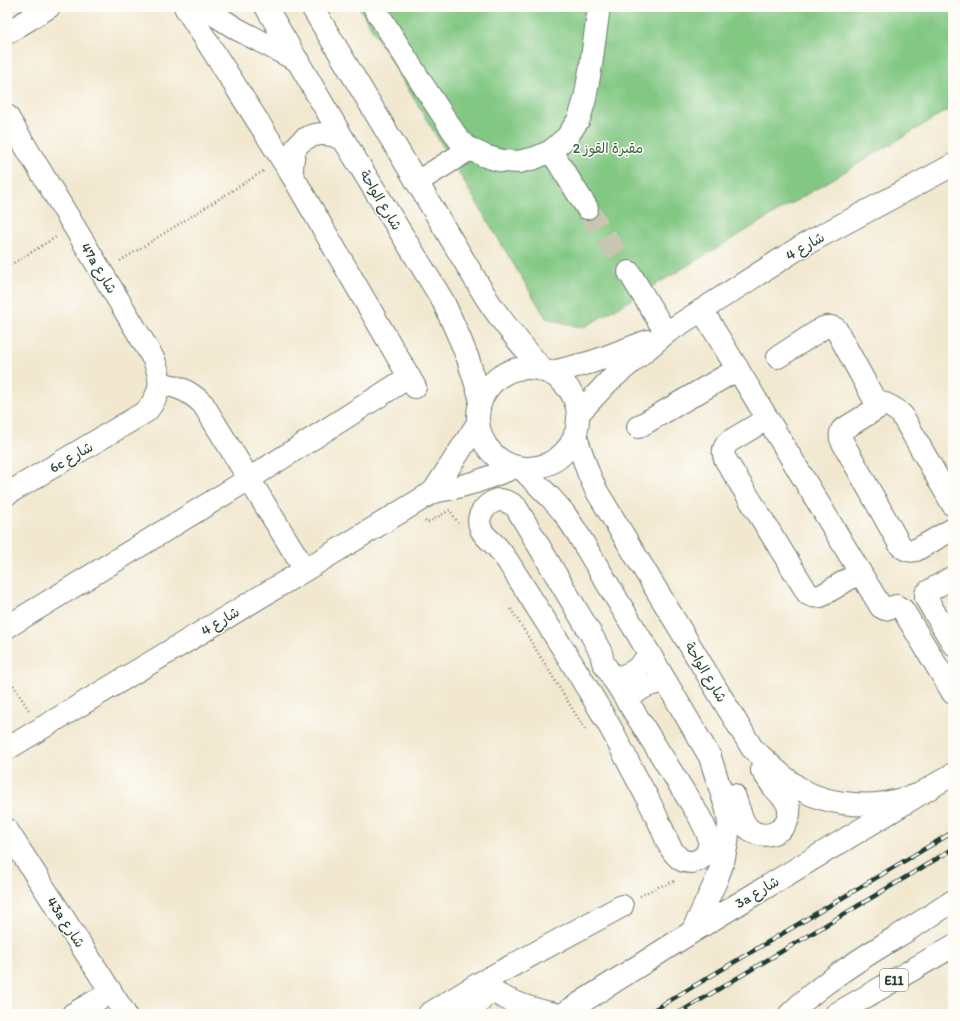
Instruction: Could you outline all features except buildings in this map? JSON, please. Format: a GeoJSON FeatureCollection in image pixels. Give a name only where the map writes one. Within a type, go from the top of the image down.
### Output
{"type":"FeatureCollection","features":[{"type":"Feature","properties":{"kind":"main road"},"geometry":{"type":"LineString","coordinates":[[7,32],[49,7]]}},
{"type":"Feature","properties":{"kind":"main road"},"geometry":{"type":"LineString","coordinates":[[7,627],[249,479],[412,382],[287,167],[185,7]]}},
{"type":"Feature","properties":{"kind":"main road"},"geometry":{"type":"LineString","coordinates":[[202,7],[237,29],[299,61]]}},
{"type":"Feature","properties":{"kind":"main road","name":"شارع الواحة"},"geometry":{"type":"LineString","coordinates":[[266,7],[299,61],[345,142],[442,301],[468,359],[481,400]]}},
{"type":"Feature","properties":{"kind":"main road"},"geometry":{"type":"LineString","coordinates":[[312,7],[487,299],[514,336],[547,372],[563,383],[573,397],[576,424],[569,447],[560,457],[548,464],[534,468],[519,467],[502,461],[490,451],[482,438],[478,423],[478,411],[481,400],[489,386],[500,376],[514,370],[530,368],[547,372]]}},
{"type":"Feature","properties":{"kind":"main road"},"geometry":{"type":"LineString","coordinates":[[374,7],[459,140],[470,149],[485,156],[502,161],[519,162],[536,158],[551,151],[567,137],[579,119],[585,99],[599,7]]}},
{"type":"Feature","properties":{"kind":"main road","name":"47a شارع"},"geometry":{"type":"LineString","coordinates":[[7,116],[154,360],[159,372],[160,384]]}},
{"type":"Feature","properties":{"kind":"main road"},"geometry":{"type":"LineString","coordinates":[[287,167],[292,162],[295,149],[305,139],[318,134],[332,135],[345,142]]}},
{"type":"Feature","properties":{"kind":"main road"},"geometry":{"type":"LineString","coordinates":[[417,182],[470,149]]}},
{"type":"Feature","properties":{"kind":"main road"},"geometry":{"type":"LineString","coordinates":[[551,151],[587,208]]}},
{"type":"Feature","properties":{"kind":"main road","name":"شارع 4"},"geometry":{"type":"LineString","coordinates":[[576,424],[608,382],[664,335],[802,246],[953,165]]}},
{"type":"Feature","properties":{"kind":"main road"},"geometry":{"type":"LineString","coordinates":[[629,272],[664,335]]}},
{"type":"Feature","properties":{"kind":"main road"},"geometry":{"type":"LineString","coordinates":[[702,310],[881,607],[885,610],[896,606],[903,610],[953,693]]}},
{"type":"Feature","properties":{"kind":"main road"},"geometry":{"type":"LineString","coordinates":[[778,357],[827,326],[836,329],[873,397],[894,408],[902,415],[953,505]]}},
{"type":"Feature","properties":{"kind":"main road","name":"شارع 4"},"geometry":{"type":"LineString","coordinates":[[547,372],[592,362],[664,335]]}},
{"type":"Feature","properties":{"kind":"main road"},"geometry":{"type":"LineString","coordinates":[[638,427],[738,369]]}},
{"type":"Feature","properties":{"kind":"main road"},"geometry":{"type":"LineString","coordinates":[[160,384],[172,385],[183,389],[194,395],[203,404],[305,570]]}},
{"type":"Feature","properties":{"kind":"main road","name":"6c شارع"},"geometry":{"type":"LineString","coordinates":[[7,494],[147,411],[156,399],[160,384]]}},
{"type":"Feature","properties":{"kind":"main road"},"geometry":{"type":"LineString","coordinates":[[884,404],[842,430],[840,433],[842,441],[903,548],[912,551],[916,550],[953,529]]}},
{"type":"Feature","properties":{"kind":"main road"},"geometry":{"type":"LineString","coordinates":[[767,419],[726,444],[723,454],[805,591],[812,596],[820,596],[860,572]]}},
{"type":"Feature","properties":{"kind":"main road","name":"شارع 4"},"geometry":{"type":"LineString","coordinates":[[433,492],[478,423]]}},
{"type":"Feature","properties":{"kind":"main road","name":"شارع الواحة"},"geometry":{"type":"LineString","coordinates":[[576,424],[588,472],[596,490],[752,748],[786,779],[804,791],[823,799],[843,803],[862,804],[883,803],[917,795]]}},
{"type":"Feature","properties":{"kind":"main road"},"geometry":{"type":"LineString","coordinates":[[519,467],[551,498],[564,514],[649,653],[710,757],[732,790],[743,820],[748,828],[755,833],[764,836],[781,830],[786,823],[789,814],[788,805],[783,796],[765,775],[752,748]]}},
{"type":"Feature","properties":{"kind":"main road","name":"شارع 4"},"geometry":{"type":"LineString","coordinates":[[7,749],[433,492],[476,482],[519,467]]}},
{"type":"Feature","properties":{"kind":"main road"},"geometry":{"type":"LineString","coordinates":[[497,500],[504,500],[511,503],[516,508],[592,636],[608,671],[708,834],[710,840],[708,851],[700,860],[694,862],[683,860],[674,853],[658,819],[614,736],[578,674],[507,560],[480,528],[479,521],[481,514],[484,508],[490,503],[497,500]]}},
{"type":"Feature","properties":{"kind":"main road"},"geometry":{"type":"LineString","coordinates":[[953,577],[926,594],[926,598],[953,643]]}},
{"type":"Feature","properties":{"kind":"main road"},"geometry":{"type":"LineString","coordinates":[[578,674],[593,670],[632,672],[642,664],[649,653]]}},
{"type":"Feature","properties":{"kind":"main road"},"geometry":{"type":"LineString","coordinates":[[627,701],[634,693],[642,688],[649,685],[666,682]]}},
{"type":"Feature","properties":{"kind":"main road"},"geometry":{"type":"LineString","coordinates":[[614,736],[625,724],[633,721],[639,721]]}},
{"type":"Feature","properties":{"kind":"main road"},"geometry":{"type":"LineString","coordinates":[[692,932],[716,881],[723,862],[729,824],[727,810],[710,757]]}},
{"type":"Feature","properties":{"kind":"main road","name":"3a شارع"},"geometry":{"type":"LineString","coordinates":[[563,1014],[692,932],[953,774]]}},
{"type":"Feature","properties":{"kind":"main road","name":"43a شارع"},"geometry":{"type":"LineString","coordinates":[[7,830],[125,1014]]}},
{"type":"Feature","properties":{"kind":"main road"},"geometry":{"type":"LineString","coordinates":[[790,1014],[819,988],[849,966],[953,901]]}},
{"type":"Feature","properties":{"kind":"main road"},"geometry":{"type":"LineString","coordinates":[[429,1014],[485,986],[622,906]]}},
{"type":"Feature","properties":{"kind":"main road","name":"E11"},"geometry":{"type":"LineString","coordinates":[[836,1014],[953,946]]}},
{"type":"Feature","properties":{"kind":"main road"},"geometry":{"type":"LineString","coordinates":[[467,1014],[477,1005],[485,986]]}},
{"type":"Feature","properties":{"kind":"main road"},"geometry":{"type":"LineString","coordinates":[[485,986],[500,996],[540,1011],[555,1014]]}},
{"type":"Feature","properties":{"kind":"main road"},"geometry":{"type":"LineString","coordinates":[[73,1014],[111,992]]}},
{"type":"Feature","properties":{"kind":"path"},"geometry":{"type":"LineString","coordinates":[[102,272],[287,167]]}},
{"type":"Feature","properties":{"kind":"path"},"geometry":{"type":"LineString","coordinates":[[7,267],[73,226]]}},
{"type":"Feature","properties":{"kind":"path"},"geometry":{"type":"LineString","coordinates":[[415,503],[427,523],[450,510],[459,524]]}},
{"type":"Feature","properties":{"kind":"path"},"geometry":{"type":"LineString","coordinates":[[508,604],[589,736]]}},
{"type":"Feature","properties":{"kind":"path"},"geometry":{"type":"LineString","coordinates":[[7,675],[40,729]]}},
{"type":"Feature","properties":{"kind":"path"},"geometry":{"type":"LineString","coordinates":[[622,906],[658,887],[680,880]]}},
{"type":"Feature","properties":{"kind":"green space","name":"مقبرة القوز 2"},"geometry":{"type":"Polygon","coordinates":[[[359,7],[953,7],[953,107],[583,328],[546,318],[359,7]]]}},
{"type":"Feature","properties":{"kind":"tunnel"},"geometry":{"type":"LineString","coordinates":[[587,208],[629,272]]}},
{"type":"Feature","properties":{"kind":"railway"},"geometry":{"type":"LineString","coordinates":[[647,1014],[953,832]]}},
{"type":"Feature","properties":{"kind":"railway"},"geometry":{"type":"LineString","coordinates":[[677,1014],[953,849]]}}]}
